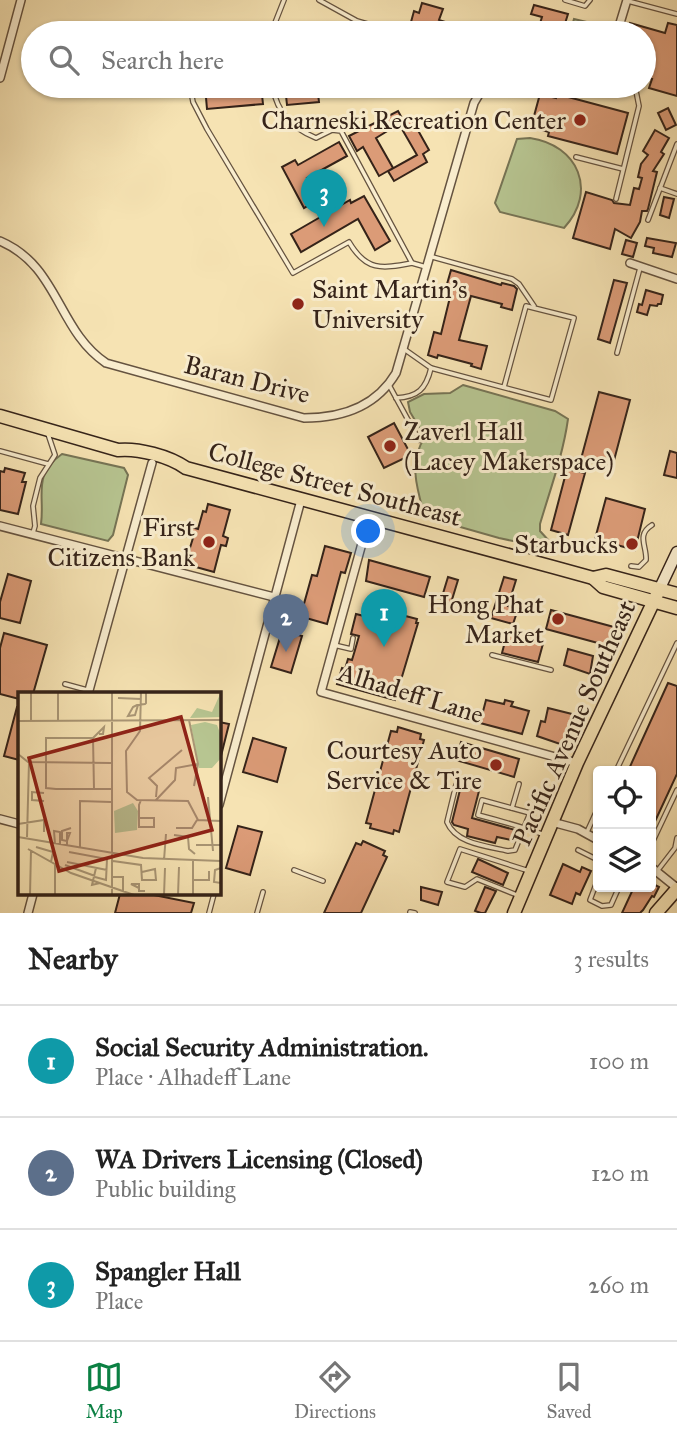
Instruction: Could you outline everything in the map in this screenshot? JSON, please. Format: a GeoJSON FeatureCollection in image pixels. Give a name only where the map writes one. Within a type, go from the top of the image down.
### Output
{"type":"FeatureCollection","features":[{"type":"Feature","properties":{"kind":"main road","name":"College Street Southeast"},"geometry":{"type":"LineString","coordinates":[[0,416],[118,450],[128,449],[166,459],[186,468],[593,578],[603,587],[677,608]]}},
{"type":"Feature","properties":{"kind":"main road","name":"College Street Southeast"},"geometry":{"type":"LineString","coordinates":[[118,450],[125,456],[175,469],[186,468]]}},
{"type":"Feature","properties":{"kind":"main road","name":"Pacific Avenue Southeast"},"geometry":{"type":"LineString","coordinates":[[514,913],[577,763],[677,552]]}},
{"type":"Feature","properties":{"kind":"main road","name":"College Street Southeast"},"geometry":{"type":"LineString","coordinates":[[593,578],[606,575],[677,594]]}},
{"type":"Feature","properties":{"kind":"main road"},"geometry":{"type":"LineString","coordinates":[[656,913],[677,888]]}},
{"type":"Feature","properties":{"kind":"street"},"geometry":{"type":"LineString","coordinates":[[0,78],[21,0]]}},
{"type":"Feature","properties":{"kind":"street"},"geometry":{"type":"LineString","coordinates":[[620,21],[626,0]]}},
{"type":"Feature","properties":{"kind":"street"},"geometry":{"type":"LineString","coordinates":[[389,385],[404,349],[425,267],[477,98]]}},
{"type":"Feature","properties":{"kind":"street","name":"Baran Drive"},"geometry":{"type":"LineString","coordinates":[[0,241],[20,251],[35,264],[76,332],[95,356],[106,363],[304,418],[327,418],[348,412],[375,399],[389,385]]}},
{"type":"Feature","properties":{"kind":"street"},"geometry":{"type":"LineString","coordinates":[[630,263],[677,279]]}},
{"type":"Feature","properties":{"kind":"street"},"geometry":{"type":"LineString","coordinates":[[89,692],[152,463]]}},
{"type":"Feature","properties":{"kind":"street"},"geometry":{"type":"LineString","coordinates":[[220,801],[301,500]]}},
{"type":"Feature","properties":{"kind":"street","name":"Alhadeff Lane"},"geometry":{"type":"LineString","coordinates":[[369,519],[321,692],[577,763]]}},
{"type":"Feature","properties":{"kind":"street"},"geometry":{"type":"LineString","coordinates":[[0,526],[274,597]]}},
{"type":"Feature","properties":{"kind":"street"},"geometry":{"type":"LineString","coordinates":[[0,819],[18,824]]}},
{"type":"Feature","properties":{"kind":"street"},"geometry":{"type":"LineString","coordinates":[[552,822],[593,838]]}},
{"type":"Feature","properties":{"kind":"street"},"geometry":{"type":"LineString","coordinates":[[656,871],[677,888]]}},
{"type":"Feature","properties":{"kind":"street"},"geometry":{"type":"LineString","coordinates":[[28,913],[33,895]]}},
{"type":"Feature","properties":{"kind":"lane"},"geometry":{"type":"LineString","coordinates":[[276,21],[284,0]]}},
{"type":"Feature","properties":{"kind":"lane"},"geometry":{"type":"LineString","coordinates":[[319,0],[357,21]]}},
{"type":"Feature","properties":{"kind":"lane"},"geometry":{"type":"LineString","coordinates":[[565,0],[585,6],[590,0]]}},
{"type":"Feature","properties":{"kind":"lane"},"geometry":{"type":"LineString","coordinates":[[626,0],[677,14]]}},
{"type":"Feature","properties":{"kind":"lane"},"geometry":{"type":"LineString","coordinates":[[192,98],[207,129],[293,273],[349,242],[359,259],[385,268],[412,263],[425,267]]}},
{"type":"Feature","properties":{"kind":"lane"},"geometry":{"type":"LineString","coordinates":[[275,98],[276,105],[286,118],[305,134],[316,138],[332,130],[341,131],[412,263]]}},
{"type":"Feature","properties":{"kind":"lane"},"geometry":{"type":"LineString","coordinates":[[616,199],[639,106],[637,98]]}},
{"type":"Feature","properties":{"kind":"lane"},"geometry":{"type":"LineString","coordinates":[[648,220],[677,144]]}},
{"type":"Feature","properties":{"kind":"lane"},"geometry":{"type":"LineString","coordinates":[[576,157],[623,169]]}},
{"type":"Feature","properties":{"kind":"lane"},"geometry":{"type":"LineString","coordinates":[[660,188],[677,194]]}},
{"type":"Feature","properties":{"kind":"lane"},"geometry":{"type":"LineString","coordinates":[[429,256],[512,279],[519,284],[535,308]]}},
{"type":"Feature","properties":{"kind":"lane"},"geometry":{"type":"LineString","coordinates":[[617,353],[641,266]]}},
{"type":"Feature","properties":{"kind":"lane"},"geometry":{"type":"LineString","coordinates":[[404,349],[430,368],[551,400],[574,318],[526,306],[504,387]]}},
{"type":"Feature","properties":{"kind":"lane"},"geometry":{"type":"LineString","coordinates":[[396,398],[407,398],[420,392],[428,383],[430,368]]}},
{"type":"Feature","properties":{"kind":"lane"},"geometry":{"type":"LineString","coordinates":[[389,385],[419,440]]}},
{"type":"Feature","properties":{"kind":"lane"},"geometry":{"type":"LineString","coordinates":[[33,533],[33,501],[42,471],[55,455],[46,429]]}},
{"type":"Feature","properties":{"kind":"lane"},"geometry":{"type":"LineString","coordinates":[[0,451],[48,464]]}},
{"type":"Feature","properties":{"kind":"lane"},"geometry":{"type":"LineString","coordinates":[[631,566],[639,566],[646,560],[642,539],[645,531],[652,525]]}},
{"type":"Feature","properties":{"kind":"lane"},"geometry":{"type":"LineString","coordinates":[[334,645],[351,649],[354,638]]}},
{"type":"Feature","properties":{"kind":"lane"},"geometry":{"type":"LineString","coordinates":[[618,766],[677,643]]}},
{"type":"Feature","properties":{"kind":"lane"},"geometry":{"type":"LineString","coordinates":[[492,655],[551,670]]}},
{"type":"Feature","properties":{"kind":"lane"},"geometry":{"type":"LineString","coordinates":[[65,684],[89,692]]}},
{"type":"Feature","properties":{"kind":"lane"},"geometry":{"type":"LineString","coordinates":[[512,808],[519,784]]}},
{"type":"Feature","properties":{"kind":"lane"},"geometry":{"type":"LineString","coordinates":[[456,785],[447,822],[462,839],[508,851],[515,850],[524,827],[530,813],[482,800],[478,815],[524,827],[547,835]]}},
{"type":"Feature","properties":{"kind":"lane"},"geometry":{"type":"LineString","coordinates":[[656,834],[677,790]]}},
{"type":"Feature","properties":{"kind":"lane"},"geometry":{"type":"LineString","coordinates":[[586,834],[593,819]]}},
{"type":"Feature","properties":{"kind":"lane"},"geometry":{"type":"LineString","coordinates":[[656,867],[675,848],[677,838]]}},
{"type":"Feature","properties":{"kind":"lane"},"geometry":{"type":"LineString","coordinates":[[521,897],[482,880],[477,879],[464,887],[447,882],[460,849],[531,872]]}},
{"type":"Feature","properties":{"kind":"lane"},"geometry":{"type":"LineString","coordinates":[[578,850],[593,858]]}},
{"type":"Feature","properties":{"kind":"lane"},"geometry":{"type":"LineString","coordinates":[[294,870],[323,881]]}},
{"type":"Feature","properties":{"kind":"lane"},"geometry":{"type":"LineString","coordinates":[[257,913],[263,892]]}},
{"type":"Feature","properties":{"kind":"lane"},"geometry":{"type":"LineString","coordinates":[[593,892],[590,900],[602,906],[611,905],[617,892]]}},
{"type":"Feature","properties":{"kind":"lane"},"geometry":{"type":"LineString","coordinates":[[209,913],[214,895]]}},
{"type":"Feature","properties":{"kind":"green space"},"geometry":{"type":"Polygon","coordinates":[[[530,138],[547,142],[560,150],[571,160],[578,172],[580,199],[564,228],[500,212],[495,203],[517,139],[530,138]]]}},
{"type":"Feature","properties":{"kind":"green space"},"geometry":{"type":"Polygon","coordinates":[[[463,385],[555,411],[568,419],[560,459],[540,524],[540,531],[550,542],[550,548],[533,546],[527,539],[513,541],[499,538],[425,517],[415,466],[425,437],[410,412],[408,402],[424,394],[450,393],[463,385]]]}},
{"type":"Feature","properties":{"kind":"green space"},"geometry":{"type":"Polygon","coordinates":[[[62,454],[124,468],[128,475],[113,535],[108,541],[41,524],[43,478],[62,454]]]}},
{"type":"Feature","properties":{"kind":"building"},"geometry":{"type":"Polygon","coordinates":[[[422,3],[443,9],[439,20],[442,21],[411,21],[414,11],[419,13],[422,3]]]}},
{"type":"Feature","properties":{"kind":"building"},"geometry":{"type":"Polygon","coordinates":[[[534,5],[568,14],[566,21],[541,21],[542,17],[531,14],[534,5]]]}},
{"type":"Feature","properties":{"kind":"building"},"geometry":{"type":"Polygon","coordinates":[[[668,23],[677,25],[677,96],[656,90],[656,30],[665,33],[668,23]]]}},
{"type":"Feature","properties":{"kind":"building"},"geometry":{"type":"Polygon","coordinates":[[[206,98],[262,98],[263,104],[207,109],[206,98]]]}},
{"type":"Feature","properties":{"kind":"building"},"geometry":{"type":"Polygon","coordinates":[[[286,98],[318,98],[319,102],[287,105],[286,98]]]}},
{"type":"Feature","properties":{"kind":"building","name":"Charneski Recreation Center"},"geometry":{"type":"Polygon","coordinates":[[[539,98],[572,98],[628,113],[617,154],[548,136],[549,132],[531,127],[539,98]]]}},
{"type":"Feature","properties":{"kind":"building"},"geometry":{"type":"Polygon","coordinates":[[[668,108],[676,125],[666,130],[658,113],[668,108]]]}},
{"type":"Feature","properties":{"kind":"building"},"geometry":{"type":"Polygon","coordinates":[[[398,111],[403,120],[410,116],[429,150],[423,154],[427,162],[394,181],[388,171],[417,155],[399,124],[376,138],[393,168],[379,176],[363,147],[357,151],[349,136],[398,111]]]}},
{"type":"Feature","properties":{"kind":"building"},"geometry":{"type":"Polygon","coordinates":[[[655,130],[669,138],[661,152],[664,154],[653,171],[657,172],[648,209],[642,211],[640,222],[631,238],[615,229],[610,249],[573,238],[586,192],[614,203],[630,205],[634,188],[639,189],[642,178],[638,177],[641,164],[648,155],[643,151],[655,130]]]}},
{"type":"Feature","properties":{"kind":"building"},"geometry":{"type":"Polygon","coordinates":[[[339,142],[347,156],[307,178],[319,199],[304,208],[282,167],[295,160],[298,165],[339,142]]]}},
{"type":"Feature","properties":{"kind":"building"},"geometry":{"type":"Polygon","coordinates":[[[364,196],[390,241],[375,250],[358,219],[301,252],[291,234],[350,200],[351,203],[364,196]]]}},
{"type":"Feature","properties":{"kind":"building"},"geometry":{"type":"Polygon","coordinates":[[[664,197],[674,199],[669,218],[660,215],[664,197]]]}},
{"type":"Feature","properties":{"kind":"building"},"geometry":{"type":"Polygon","coordinates":[[[647,238],[676,243],[672,257],[653,253],[654,248],[645,246],[647,238]]]}},
{"type":"Feature","properties":{"kind":"building"},"geometry":{"type":"Polygon","coordinates":[[[626,240],[637,243],[633,257],[622,254],[626,240]]]}},
{"type":"Feature","properties":{"kind":"building"},"geometry":{"type":"Polygon","coordinates":[[[451,270],[517,289],[512,310],[501,307],[502,304],[471,296],[459,340],[487,346],[481,369],[438,355],[437,358],[428,355],[434,332],[441,334],[451,293],[445,291],[451,270]]]}},
{"type":"Feature","properties":{"kind":"building"},"geometry":{"type":"Polygon","coordinates":[[[614,280],[627,283],[610,343],[598,339],[614,280]]]}},
{"type":"Feature","properties":{"kind":"building"},"geometry":{"type":"Polygon","coordinates":[[[646,290],[663,295],[661,304],[650,305],[647,315],[637,312],[646,290]]]}},
{"type":"Feature","properties":{"kind":"building"},"geometry":{"type":"Polygon","coordinates":[[[599,392],[630,400],[612,468],[581,459],[599,392]]]}},
{"type":"Feature","properties":{"kind":"building","name":"Zaverl Hall (Lacey Makerspace)"},"geometry":{"type":"Polygon","coordinates":[[[394,423],[411,455],[384,468],[368,437],[394,423]]]}},
{"type":"Feature","properties":{"kind":"building"},"geometry":{"type":"Polygon","coordinates":[[[670,451],[677,453],[677,478],[664,475],[670,451]]]}},
{"type":"Feature","properties":{"kind":"building"},"geometry":{"type":"Polygon","coordinates":[[[5,468],[25,473],[22,482],[26,482],[18,514],[0,510],[0,471],[4,472],[5,468]]]}},
{"type":"Feature","properties":{"kind":"building"},"geometry":{"type":"Polygon","coordinates":[[[567,469],[585,473],[568,535],[551,530],[567,469]]]}},
{"type":"Feature","properties":{"kind":"building"},"geometry":{"type":"Polygon","coordinates":[[[606,498],[645,509],[635,550],[595,539],[606,498]]]}},
{"type":"Feature","properties":{"kind":"building","name":"First Citizens Bank"},"geometry":{"type":"Polygon","coordinates":[[[208,504],[230,510],[223,536],[228,538],[226,546],[221,545],[214,572],[185,564],[193,538],[179,534],[182,524],[198,529],[208,504]]]}},
{"type":"Feature","properties":{"kind":"building"},"geometry":{"type":"Polygon","coordinates":[[[325,546],[351,553],[345,573],[341,572],[327,624],[306,618],[307,612],[302,611],[312,575],[317,576],[325,546]]]}},
{"type":"Feature","properties":{"kind":"building"},"geometry":{"type":"Polygon","coordinates":[[[369,560],[430,577],[424,597],[366,581],[369,560]]]}},
{"type":"Feature","properties":{"kind":"building"},"geometry":{"type":"Polygon","coordinates":[[[8,574],[31,581],[20,623],[0,618],[0,602],[8,574]]]}},
{"type":"Feature","properties":{"kind":"building"},"geometry":{"type":"Polygon","coordinates":[[[448,577],[458,580],[451,603],[441,600],[448,577]]]}},
{"type":"Feature","properties":{"kind":"building"},"geometry":{"type":"Polygon","coordinates":[[[504,577],[516,580],[508,606],[518,609],[513,624],[491,618],[504,577]]]}},
{"type":"Feature","properties":{"kind":"building"},"geometry":{"type":"Polygon","coordinates":[[[367,606],[417,619],[395,700],[337,684],[342,668],[345,669],[348,659],[352,660],[359,636],[351,634],[356,614],[364,616],[367,606]]]}},
{"type":"Feature","properties":{"kind":"building"},"geometry":{"type":"Polygon","coordinates":[[[551,610],[614,627],[609,646],[546,629],[551,610]]]}},
{"type":"Feature","properties":{"kind":"building"},"geometry":{"type":"Polygon","coordinates":[[[508,630],[544,640],[538,662],[502,653],[508,630]]]}},
{"type":"Feature","properties":{"kind":"building"},"geometry":{"type":"Polygon","coordinates":[[[282,631],[302,636],[291,673],[271,667],[282,631]]]}},
{"type":"Feature","properties":{"kind":"building"},"geometry":{"type":"Polygon","coordinates":[[[4,633],[47,645],[34,692],[18,692],[18,699],[0,694],[0,648],[4,633]]]}},
{"type":"Feature","properties":{"kind":"building"},"geometry":{"type":"Polygon","coordinates":[[[568,649],[593,656],[590,674],[564,665],[568,649]]]}},
{"type":"Feature","properties":{"kind":"building"},"geometry":{"type":"Polygon","coordinates":[[[668,683],[677,686],[677,774],[656,819],[656,766],[630,766],[668,683]]]}},
{"type":"Feature","properties":{"kind":"building"},"geometry":{"type":"Polygon","coordinates":[[[486,700],[504,704],[505,700],[513,702],[511,706],[529,711],[522,734],[480,723],[486,700]]]}},
{"type":"Feature","properties":{"kind":"building"},"geometry":{"type":"Polygon","coordinates":[[[17,707],[18,707],[18,760],[4,756],[17,707]]]}},
{"type":"Feature","properties":{"kind":"building"},"geometry":{"type":"Polygon","coordinates":[[[548,708],[576,715],[563,745],[537,736],[541,721],[545,722],[548,708]]]}},
{"type":"Feature","properties":{"kind":"building"},"geometry":{"type":"Polygon","coordinates":[[[220,722],[229,724],[220,756],[220,722]]]}},
{"type":"Feature","properties":{"kind":"building"},"geometry":{"type":"Polygon","coordinates":[[[398,727],[421,734],[420,739],[424,740],[399,832],[394,830],[393,834],[370,828],[371,824],[366,823],[391,731],[397,732],[398,727]]]}},
{"type":"Feature","properties":{"kind":"building"},"geometry":{"type":"Polygon","coordinates":[[[253,738],[286,748],[277,782],[243,772],[253,738]]]}},
{"type":"Feature","properties":{"kind":"building"},"geometry":{"type":"Polygon","coordinates":[[[461,742],[519,759],[514,777],[456,760],[461,742]]]}},
{"type":"Feature","properties":{"kind":"building"},"geometry":{"type":"Polygon","coordinates":[[[461,786],[479,791],[472,818],[515,830],[511,840],[497,837],[495,843],[467,836],[468,829],[454,825],[452,822],[461,786]]]}},
{"type":"Feature","properties":{"kind":"building"},"geometry":{"type":"Polygon","coordinates":[[[238,826],[262,832],[250,875],[226,868],[238,826]]]}},
{"type":"Feature","properties":{"kind":"building"},"geometry":{"type":"Polygon","coordinates":[[[363,841],[385,851],[383,855],[387,857],[361,913],[324,913],[356,843],[361,845],[363,841]]]}},
{"type":"Feature","properties":{"kind":"building"},"geometry":{"type":"Polygon","coordinates":[[[478,859],[508,873],[503,885],[472,872],[478,859]]]}},
{"type":"Feature","properties":{"kind":"building"},"geometry":{"type":"Polygon","coordinates":[[[563,864],[580,872],[582,867],[591,871],[580,895],[576,893],[572,904],[550,895],[563,864]]]}},
{"type":"Feature","properties":{"kind":"building"},"geometry":{"type":"Polygon","coordinates":[[[656,886],[659,887],[654,897],[652,896],[640,913],[622,913],[632,892],[656,892],[656,886]]]}},
{"type":"Feature","properties":{"kind":"building"},"geometry":{"type":"Polygon","coordinates":[[[421,887],[442,892],[438,905],[421,900],[421,887]]]}},
{"type":"Feature","properties":{"kind":"building"},"geometry":{"type":"Polygon","coordinates":[[[485,887],[496,891],[485,913],[481,913],[475,911],[485,887]]]}},
{"type":"Feature","properties":{"kind":"building"},"geometry":{"type":"Polygon","coordinates":[[[120,895],[154,895],[194,903],[191,913],[115,913],[120,895]]]}},
{"type":"Feature","properties":{"kind":"place","name":"Charneski Recreation Center"},"geometry":{"type":"Point","coordinates":[580,120]}},
{"type":"Feature","properties":{"kind":"place","name":"Spangler Hall"},"geometry":{"type":"Point","coordinates":[324,227]}},
{"type":"Feature","properties":{"kind":"place","name":"Saint Martin's University"},"geometry":{"type":"Point","coordinates":[298,304]}},
{"type":"Feature","properties":{"kind":"place","name":"Zaverl Hall (Lacey Makerspace)"},"geometry":{"type":"Point","coordinates":[390,446]}},
{"type":"Feature","properties":{"kind":"place","name":"First Citizens Bank"},"geometry":{"type":"Point","coordinates":[209,542]}},
{"type":"Feature","properties":{"kind":"place","name":"Starbucks"},"geometry":{"type":"Point","coordinates":[632,544]}},
{"type":"Feature","properties":{"kind":"place","name":"Hong Phat Market"},"geometry":{"type":"Point","coordinates":[558,619]}},
{"type":"Feature","properties":{"kind":"place","name":"Social Security Administration."},"geometry":{"type":"Point","coordinates":[384,647]}},
{"type":"Feature","properties":{"kind":"place","name":"WA Drivers Licensing (Closed)"},"geometry":{"type":"Point","coordinates":[286,652]}},
{"type":"Feature","properties":{"kind":"place","name":"Courtesy Auto Service & Tire"},"geometry":{"type":"Point","coordinates":[496,765]}}]}
